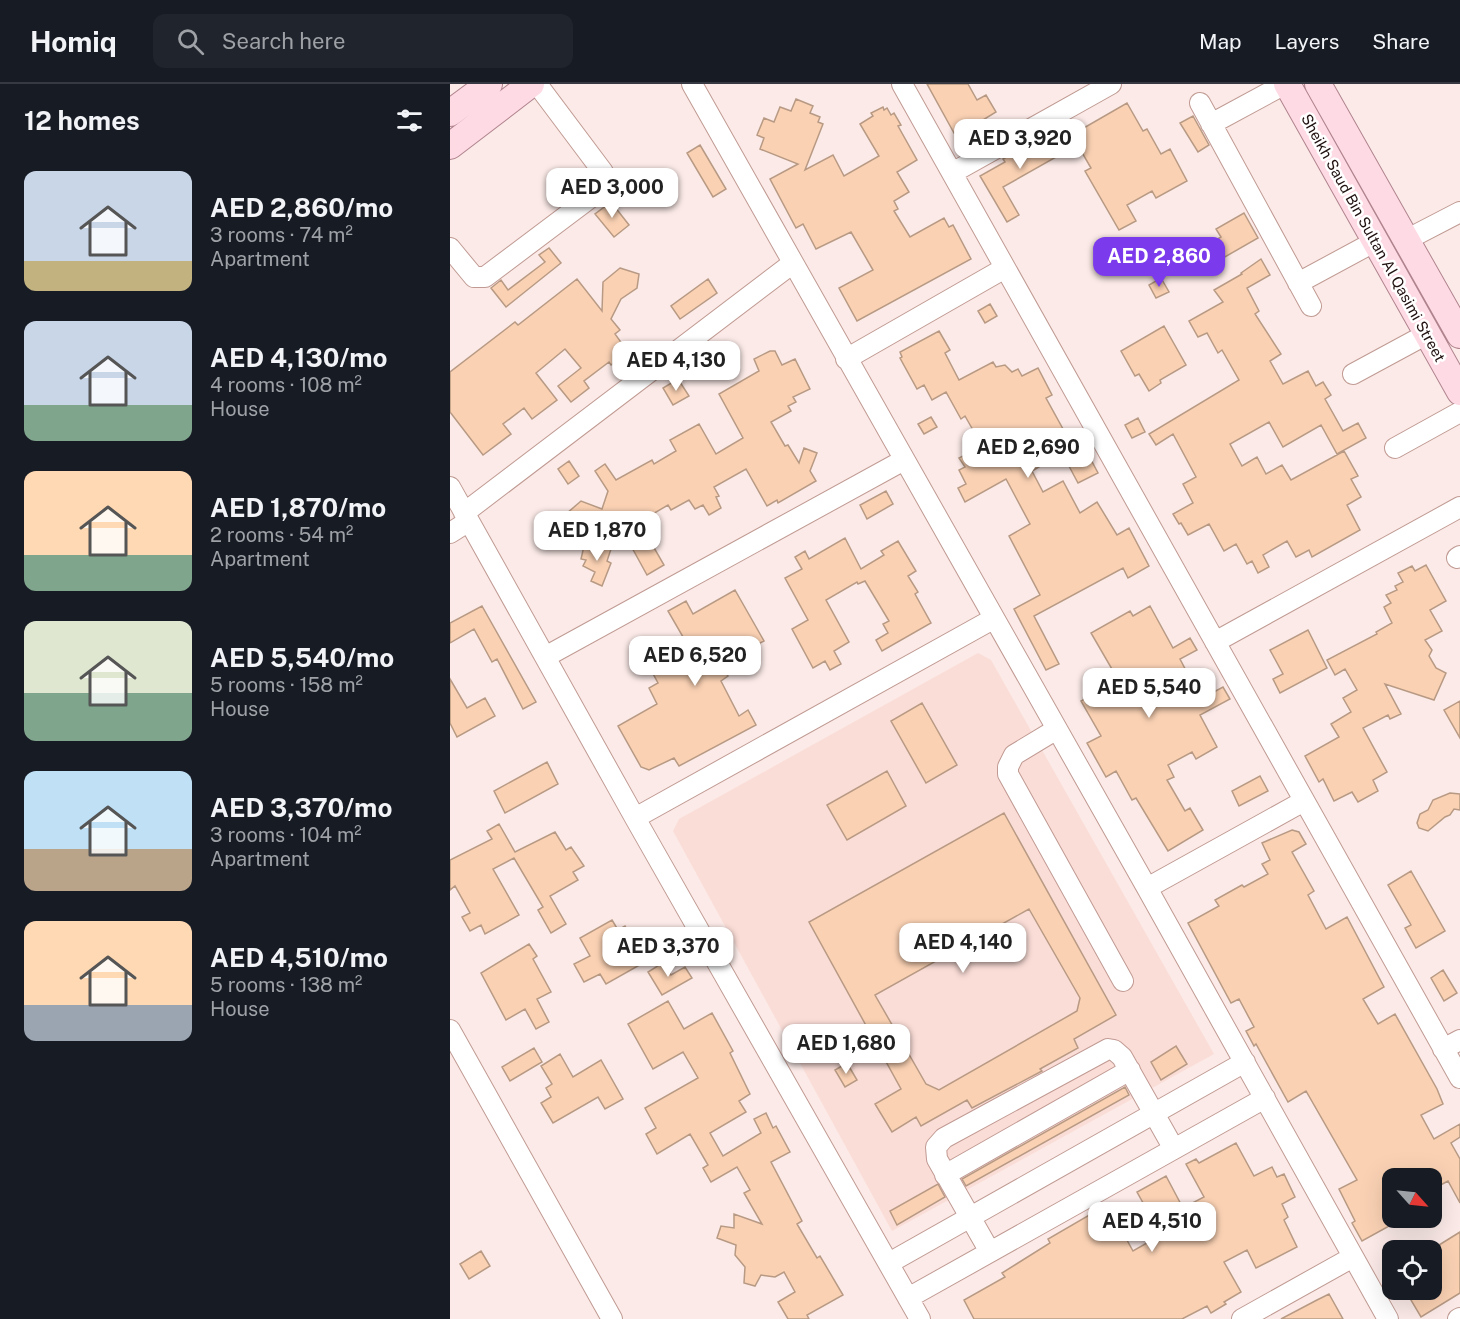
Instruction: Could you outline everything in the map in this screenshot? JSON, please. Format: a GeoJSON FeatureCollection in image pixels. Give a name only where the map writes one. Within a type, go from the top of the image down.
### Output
{"type":"FeatureCollection","features":[{"type":"Feature","properties":{"kind":"main road"},"geometry":{"type":"LineString","coordinates":[[450,146],[531,84]]}},
{"type":"Feature","properties":{"kind":"main road","name":"Sheikh Saud Bin Sultan Al Qasimi Street"},"geometry":{"type":"LineString","coordinates":[[1286,84],[1460,392]]}},
{"type":"Feature","properties":{"kind":"main road","name":"Sheikh Saud Bin Sultan Al Qasimi Street"},"geometry":{"type":"LineString","coordinates":[[1318,84],[1460,335]]}},
{"type":"Feature","properties":{"kind":"main road"},"geometry":{"type":"LineString","coordinates":[[450,114],[476,88]]}},
{"type":"Feature","properties":{"kind":"main road"},"geometry":{"type":"LineString","coordinates":[[1337,175],[1350,168],[1357,168],[1376,183]]}},
{"type":"Feature","properties":{"kind":"street"},"geometry":{"type":"LineString","coordinates":[[450,248],[474,277],[485,277],[602,189],[603,172],[537,84]]}},
{"type":"Feature","properties":{"kind":"street"},"geometry":{"type":"LineString","coordinates":[[692,84],[1388,1319]]}},
{"type":"Feature","properties":{"kind":"street"},"geometry":{"type":"LineString","coordinates":[[902,84],[1304,801],[1452,1044],[1460,1078]]}},
{"type":"Feature","properties":{"kind":"street"},"geometry":{"type":"LineString","coordinates":[[952,173],[1111,84]]}},
{"type":"Feature","properties":{"kind":"street"},"geometry":{"type":"LineString","coordinates":[[1211,124],[1286,84]]}},
{"type":"Feature","properties":{"kind":"street"},"geometry":{"type":"LineString","coordinates":[[1200,104],[1311,306]]}},
{"type":"Feature","properties":{"kind":"street"},"geometry":{"type":"LineString","coordinates":[[1406,240],[1460,212]]}},
{"type":"Feature","properties":{"kind":"street"},"geometry":{"type":"LineString","coordinates":[[1298,283],[1374,242]]}},
{"type":"Feature","properties":{"kind":"street"},"geometry":{"type":"LineString","coordinates":[[450,533],[467,517],[793,263]]}},
{"type":"Feature","properties":{"kind":"street"},"geometry":{"type":"LineString","coordinates":[[846,359],[1005,268]]}},
{"type":"Feature","properties":{"kind":"street"},"geometry":{"type":"LineString","coordinates":[[1353,374],[1427,334]]}},
{"type":"Feature","properties":{"kind":"street"},"geometry":{"type":"LineString","coordinates":[[1395,448],[1460,412]]}},
{"type":"Feature","properties":{"kind":"street"},"geometry":{"type":"LineString","coordinates":[[545,657],[904,460]]}},
{"type":"Feature","properties":{"kind":"street"},"geometry":{"type":"LineString","coordinates":[[450,487],[920,1319]]}},
{"type":"Feature","properties":{"kind":"street"},"geometry":{"type":"LineString","coordinates":[[1215,642],[1460,507]]}},
{"type":"Feature","properties":{"kind":"street"},"geometry":{"type":"LineString","coordinates":[[635,818],[993,619]]}},
{"type":"Feature","properties":{"kind":"street"},"geometry":{"type":"LineString","coordinates":[[1057,729],[1014,755],[1008,767],[1008,774],[1123,981]]}},
{"type":"Feature","properties":{"kind":"street"},"geometry":{"type":"LineString","coordinates":[[1147,888],[1304,801]]}},
{"type":"Feature","properties":{"kind":"street"},"geometry":{"type":"LineString","coordinates":[[450,1030],[456,1054],[612,1319]]}},
{"type":"Feature","properties":{"kind":"street"},"geometry":{"type":"LineString","coordinates":[[990,1252],[945,1175],[935,1153],[936,1147],[944,1138],[1103,1050],[1114,1050],[1119,1053],[1130,1070],[1174,1149]]}},
{"type":"Feature","properties":{"kind":"street"},"geometry":{"type":"LineString","coordinates":[[888,1263],[1245,1062]]}},
{"type":"Feature","properties":{"kind":"street"},"geometry":{"type":"LineString","coordinates":[[945,1175],[1130,1070]]}},
{"type":"Feature","properties":{"kind":"street"},"geometry":{"type":"LineString","coordinates":[[908,1298],[1265,1098]]}},
{"type":"Feature","properties":{"kind":"street"},"geometry":{"type":"LineString","coordinates":[[1242,1319],[1353,1257]]}},
{"type":"Feature","properties":{"kind":"shaded area"},"geometry":{"type":"Polygon","coordinates":[[[978,653],[991,660],[1214,1054],[892,1231],[673,831],[679,819],[978,653]]]}},
{"type":"Feature","properties":{"kind":"building"},"geometry":{"type":"Polygon","coordinates":[[[927,84],[968,84],[977,100],[986,95],[996,112],[970,128],[968,125],[954,133],[927,84]]]}},
{"type":"Feature","properties":{"kind":"building"},"geometry":{"type":"Polygon","coordinates":[[[796,99],[813,106],[810,113],[820,117],[818,122],[823,124],[805,170],[833,155],[844,176],[879,156],[860,124],[873,116],[871,113],[883,107],[884,110],[887,108],[891,115],[894,113],[901,125],[898,126],[917,160],[897,172],[909,192],[894,201],[898,209],[894,211],[910,237],[944,218],[949,227],[953,225],[971,259],[857,321],[839,288],[873,270],[851,232],[816,249],[803,224],[796,228],[770,179],[798,164],[760,149],[764,138],[757,135],[764,118],[774,122],[780,107],[791,111],[796,99]]]}},
{"type":"Feature","properties":{"kind":"building"},"geometry":{"type":"Polygon","coordinates":[[[1127,103],[1143,131],[1147,129],[1161,154],[1170,149],[1187,181],[1156,198],[1152,191],[1127,205],[1136,221],[1119,230],[1085,171],[1091,168],[1073,137],[1082,129],[1127,103]]]}},
{"type":"Feature","properties":{"kind":"building"},"geometry":{"type":"Polygon","coordinates":[[[1193,116],[1209,145],[1198,152],[1180,123],[1193,116]]]}},
{"type":"Feature","properties":{"kind":"building"},"geometry":{"type":"Polygon","coordinates":[[[1054,131],[1065,152],[1003,187],[1019,215],[1007,222],[980,176],[1005,162],[1003,159],[1054,131]]]}},
{"type":"Feature","properties":{"kind":"building"},"geometry":{"type":"Polygon","coordinates":[[[700,145],[726,189],[713,197],[687,153],[700,145]]]}},
{"type":"Feature","properties":{"kind":"building"},"geometry":{"type":"Polygon","coordinates":[[[611,202],[629,225],[614,237],[595,214],[611,202]]]}},
{"type":"Feature","properties":{"kind":"building"},"geometry":{"type":"Polygon","coordinates":[[[1244,213],[1258,238],[1216,262],[1206,246],[1221,237],[1216,229],[1244,213]]]}},
{"type":"Feature","properties":{"kind":"building"},"geometry":{"type":"Polygon","coordinates":[[[549,248],[561,263],[506,307],[491,288],[501,280],[508,290],[545,262],[539,255],[549,248]]]}},
{"type":"Feature","properties":{"kind":"building"},"geometry":{"type":"Polygon","coordinates":[[[1261,259],[1270,275],[1247,288],[1259,311],[1255,314],[1281,354],[1270,361],[1283,384],[1308,371],[1316,386],[1323,382],[1331,395],[1325,399],[1343,431],[1358,423],[1366,438],[1337,454],[1321,425],[1283,447],[1269,422],[1230,444],[1242,466],[1257,457],[1266,474],[1282,465],[1291,480],[1344,451],[1358,476],[1351,479],[1361,497],[1347,505],[1360,530],[1312,557],[1309,550],[1296,557],[1287,541],[1263,555],[1269,567],[1258,573],[1252,561],[1247,564],[1236,544],[1224,551],[1209,524],[1188,535],[1181,523],[1179,524],[1173,514],[1193,503],[1183,484],[1196,477],[1173,434],[1156,445],[1149,434],[1239,380],[1222,350],[1218,353],[1207,333],[1198,337],[1189,321],[1223,302],[1214,290],[1242,274],[1261,259]]]}},
{"type":"Feature","properties":{"kind":"building"},"geometry":{"type":"Polygon","coordinates":[[[620,268],[639,274],[637,288],[621,299],[611,319],[620,330],[615,334],[628,352],[611,365],[609,362],[584,381],[589,388],[571,402],[558,386],[581,368],[565,349],[536,373],[557,400],[532,419],[524,408],[503,424],[511,434],[483,455],[450,412],[450,372],[515,322],[518,325],[577,279],[602,311],[603,282],[620,268]]]}},
{"type":"Feature","properties":{"kind":"building"},"geometry":{"type":"Polygon","coordinates":[[[1161,278],[1169,292],[1156,298],[1149,285],[1161,278]]]}},
{"type":"Feature","properties":{"kind":"building"},"geometry":{"type":"Polygon","coordinates":[[[708,279],[717,293],[680,319],[671,306],[708,279]]]}},
{"type":"Feature","properties":{"kind":"building"},"geometry":{"type":"Polygon","coordinates":[[[990,304],[997,316],[985,323],[978,311],[990,304]]]}},
{"type":"Feature","properties":{"kind":"building"},"geometry":{"type":"Polygon","coordinates":[[[1164,326],[1186,365],[1160,380],[1161,383],[1149,391],[1139,374],[1135,376],[1121,351],[1164,326]]]}},
{"type":"Feature","properties":{"kind":"building"},"geometry":{"type":"Polygon","coordinates":[[[939,331],[950,350],[945,353],[959,380],[993,362],[996,367],[1005,365],[1012,372],[1018,369],[1022,376],[1038,368],[1052,395],[1046,398],[1073,447],[1082,443],[1098,473],[1078,483],[1062,453],[1032,471],[1043,492],[1063,481],[1080,513],[1097,502],[1117,535],[1129,528],[1149,566],[1128,578],[1123,568],[1034,616],[1059,664],[1046,670],[1014,609],[1040,595],[1009,536],[1030,524],[1006,479],[965,502],[958,488],[966,484],[959,470],[965,467],[959,458],[982,446],[965,416],[961,419],[946,392],[932,400],[924,385],[917,389],[900,358],[902,357],[900,352],[939,331]]]}},
{"type":"Feature","properties":{"kind":"building"},"geometry":{"type":"Polygon","coordinates":[[[775,351],[782,365],[795,359],[810,389],[793,397],[796,402],[788,406],[791,411],[771,422],[785,446],[788,445],[799,463],[804,448],[817,453],[810,471],[816,481],[778,503],[777,500],[767,506],[746,469],[714,487],[719,496],[716,497],[721,508],[709,515],[703,505],[695,509],[689,500],[671,510],[668,505],[646,518],[642,527],[664,565],[647,575],[620,526],[612,545],[562,526],[566,514],[581,501],[602,509],[608,491],[595,471],[605,464],[616,480],[652,460],[654,464],[676,451],[670,440],[699,424],[716,454],[743,438],[719,394],[759,371],[754,359],[775,351]]]}},
{"type":"Feature","properties":{"kind":"building"},"geometry":{"type":"Polygon","coordinates":[[[678,379],[689,396],[673,405],[663,388],[678,379]]]}},
{"type":"Feature","properties":{"kind":"building"},"geometry":{"type":"Polygon","coordinates":[[[931,417],[937,427],[924,434],[918,424],[931,417]]]}},
{"type":"Feature","properties":{"kind":"building"},"geometry":{"type":"Polygon","coordinates":[[[1138,418],[1145,432],[1132,438],[1125,425],[1138,418]]]}},
{"type":"Feature","properties":{"kind":"building"},"geometry":{"type":"Polygon","coordinates":[[[569,461],[579,476],[568,484],[558,469],[569,461]]]}},
{"type":"Feature","properties":{"kind":"building"},"geometry":{"type":"Polygon","coordinates":[[[886,491],[893,504],[867,519],[860,505],[886,491]]]}},
{"type":"Feature","properties":{"kind":"building"},"geometry":{"type":"Polygon","coordinates":[[[845,538],[861,569],[884,555],[881,551],[898,541],[916,571],[908,576],[918,592],[915,594],[931,623],[882,651],[876,640],[888,633],[883,624],[889,621],[865,581],[858,584],[857,582],[826,600],[849,642],[834,651],[841,664],[830,670],[825,661],[813,668],[792,629],[808,620],[785,578],[802,569],[795,557],[805,551],[809,559],[845,538]]]}},
{"type":"Feature","properties":{"kind":"building"},"geometry":{"type":"Polygon","coordinates":[[[584,546],[612,546],[607,561],[611,563],[602,586],[591,581],[595,572],[583,566],[586,560],[581,559],[584,546]]]}},
{"type":"Feature","properties":{"kind":"building"},"geometry":{"type":"Polygon","coordinates":[[[1426,565],[1446,601],[1430,610],[1442,631],[1425,640],[1432,650],[1429,656],[1436,668],[1446,673],[1434,700],[1385,684],[1401,714],[1390,719],[1388,715],[1363,728],[1387,772],[1373,780],[1378,791],[1358,802],[1352,792],[1334,801],[1323,779],[1319,782],[1305,756],[1339,737],[1331,724],[1351,712],[1343,698],[1357,690],[1345,669],[1335,675],[1327,660],[1377,634],[1376,632],[1392,623],[1384,607],[1391,603],[1386,595],[1397,590],[1395,586],[1403,582],[1398,573],[1412,566],[1415,571],[1426,565]]]}},
{"type":"Feature","properties":{"kind":"building"},"geometry":{"type":"Polygon","coordinates":[[[735,590],[764,641],[721,664],[728,676],[721,681],[739,716],[748,710],[756,725],[679,766],[674,758],[649,770],[641,767],[618,726],[657,704],[649,688],[658,683],[651,670],[690,649],[668,611],[686,601],[693,614],[735,590]]]}},
{"type":"Feature","properties":{"kind":"building"},"geometry":{"type":"Polygon","coordinates":[[[482,606],[536,702],[523,709],[497,659],[492,662],[474,629],[450,643],[450,623],[482,606]]]}},
{"type":"Feature","properties":{"kind":"building"},"geometry":{"type":"Polygon","coordinates":[[[1150,606],[1173,648],[1190,638],[1197,650],[1180,659],[1201,699],[1223,687],[1230,699],[1200,715],[1217,747],[1196,759],[1192,752],[1168,765],[1174,777],[1167,780],[1185,811],[1190,808],[1203,830],[1168,851],[1136,798],[1132,800],[1116,771],[1106,777],[1087,743],[1101,736],[1081,701],[1095,693],[1093,688],[1116,676],[1091,633],[1130,611],[1133,616],[1150,606]]]}},
{"type":"Feature","properties":{"kind":"building"},"geometry":{"type":"Polygon","coordinates":[[[1308,630],[1327,668],[1280,693],[1273,679],[1283,674],[1270,650],[1308,630]]]}},
{"type":"Feature","properties":{"kind":"building"},"geometry":{"type":"Polygon","coordinates":[[[450,679],[467,708],[485,698],[495,716],[457,737],[450,723],[450,679]]]}},
{"type":"Feature","properties":{"kind":"building"},"geometry":{"type":"Polygon","coordinates":[[[1460,701],[1460,738],[1444,710],[1460,701]]]}},
{"type":"Feature","properties":{"kind":"building"},"geometry":{"type":"Polygon","coordinates":[[[922,703],[957,765],[926,783],[891,721],[922,703]]]}},
{"type":"Feature","properties":{"kind":"building"},"geometry":{"type":"Polygon","coordinates":[[[547,762],[558,784],[505,813],[494,791],[547,762]]]}},
{"type":"Feature","properties":{"kind":"building"},"geometry":{"type":"Polygon","coordinates":[[[887,771],[906,806],[847,840],[827,805],[887,771]]]}},
{"type":"Feature","properties":{"kind":"building"},"geometry":{"type":"Polygon","coordinates":[[[1260,776],[1268,791],[1239,806],[1232,791],[1260,776]]]}},
{"type":"Feature","properties":{"kind":"building"},"geometry":{"type":"Polygon","coordinates":[[[1450,793],[1460,794],[1460,810],[1454,809],[1450,815],[1428,831],[1419,828],[1417,823],[1420,814],[1428,810],[1433,800],[1450,793]]]}},
{"type":"Feature","properties":{"kind":"building"},"geometry":{"type":"Polygon","coordinates":[[[1004,813],[1116,1015],[1074,1039],[1078,1048],[1040,1069],[1042,1071],[972,1108],[967,1100],[921,1126],[916,1117],[892,1132],[875,1104],[901,1089],[809,922],[1004,813]],[[1029,909],[875,995],[926,1084],[939,1090],[1077,1011],[1080,998],[1029,909]]]}},
{"type":"Feature","properties":{"kind":"building"},"geometry":{"type":"Polygon","coordinates":[[[499,824],[515,852],[555,832],[566,850],[571,847],[584,866],[573,872],[578,880],[550,896],[566,924],[551,933],[538,910],[543,907],[514,858],[493,869],[519,915],[485,934],[481,925],[470,931],[462,917],[470,913],[455,886],[450,890],[450,860],[492,839],[487,831],[499,824]]]}},
{"type":"Feature","properties":{"kind":"building"},"geometry":{"type":"Polygon","coordinates":[[[1292,830],[1299,832],[1306,844],[1292,852],[1314,891],[1308,895],[1326,929],[1347,917],[1384,987],[1363,999],[1378,1024],[1395,1014],[1443,1104],[1421,1115],[1434,1139],[1460,1124],[1460,1137],[1451,1143],[1460,1159],[1460,1203],[1448,1181],[1442,1184],[1442,1168],[1382,1168],[1382,1228],[1386,1228],[1362,1241],[1352,1223],[1355,1221],[1339,1189],[1357,1180],[1306,1091],[1288,1102],[1256,1044],[1254,1046],[1246,1031],[1254,1027],[1239,999],[1231,1003],[1188,923],[1219,906],[1215,900],[1268,874],[1262,864],[1270,860],[1262,843],[1292,830]]]}},
{"type":"Feature","properties":{"kind":"building"},"geometry":{"type":"Polygon","coordinates":[[[1411,871],[1445,931],[1416,948],[1405,928],[1411,925],[1388,885],[1411,871]]]}},
{"type":"Feature","properties":{"kind":"building"},"geometry":{"type":"Polygon","coordinates":[[[612,920],[618,930],[625,926],[645,962],[606,984],[600,974],[584,982],[574,964],[590,956],[580,938],[612,920]]]}},
{"type":"Feature","properties":{"kind":"building"},"geometry":{"type":"Polygon","coordinates":[[[529,944],[537,956],[533,959],[551,992],[537,999],[549,1022],[536,1029],[525,1009],[506,1020],[481,973],[529,944]]]}},
{"type":"Feature","properties":{"kind":"building"},"geometry":{"type":"Polygon","coordinates":[[[664,962],[671,975],[685,967],[692,978],[662,995],[648,972],[664,962]]]}},
{"type":"Feature","properties":{"kind":"building"},"geometry":{"type":"Polygon","coordinates":[[[1443,970],[1457,993],[1444,1001],[1431,978],[1443,970]]]}},
{"type":"Feature","properties":{"kind":"building"},"geometry":{"type":"Polygon","coordinates":[[[668,1001],[684,1029],[712,1013],[733,1051],[730,1053],[750,1094],[739,1101],[746,1112],[710,1133],[723,1156],[761,1133],[754,1119],[766,1113],[773,1128],[776,1126],[790,1152],[771,1162],[802,1221],[797,1224],[817,1258],[820,1256],[843,1295],[807,1315],[809,1319],[788,1319],[778,1302],[795,1292],[784,1272],[775,1277],[761,1275],[755,1286],[744,1283],[745,1267],[735,1255],[736,1245],[717,1238],[721,1226],[734,1228],[734,1214],[762,1224],[744,1193],[750,1190],[737,1167],[711,1182],[703,1168],[708,1165],[690,1134],[657,1154],[646,1134],[656,1128],[645,1108],[698,1078],[683,1052],[653,1069],[628,1024],[668,1001]]]}},
{"type":"Feature","properties":{"kind":"building"},"geometry":{"type":"Polygon","coordinates":[[[1176,1046],[1187,1064],[1161,1080],[1151,1062],[1176,1046]]]}},
{"type":"Feature","properties":{"kind":"building"},"geometry":{"type":"Polygon","coordinates":[[[534,1048],[542,1062],[510,1081],[502,1067],[534,1048]]]}},
{"type":"Feature","properties":{"kind":"building"},"geometry":{"type":"Polygon","coordinates":[[[560,1054],[573,1077],[601,1060],[623,1099],[605,1109],[598,1097],[553,1123],[541,1103],[551,1097],[546,1088],[552,1084],[541,1066],[560,1054]]]}},
{"type":"Feature","properties":{"kind":"building"},"geometry":{"type":"Polygon","coordinates":[[[847,1063],[857,1080],[845,1087],[835,1070],[847,1063]]]}},
{"type":"Feature","properties":{"kind":"building"},"geometry":{"type":"Polygon","coordinates":[[[1125,1087],[1129,1095],[966,1186],[962,1179],[1125,1087]]]}},
{"type":"Feature","properties":{"kind":"building"},"geometry":{"type":"Polygon","coordinates":[[[1236,1143],[1254,1176],[1272,1167],[1277,1177],[1284,1174],[1295,1197],[1282,1204],[1288,1217],[1284,1220],[1297,1247],[1256,1268],[1247,1250],[1224,1262],[1241,1292],[1224,1302],[1226,1304],[1211,1313],[1207,1306],[1182,1319],[974,1319],[964,1300],[1005,1277],[1002,1273],[1050,1243],[1048,1239],[1091,1214],[1095,1222],[1112,1213],[1133,1251],[1161,1235],[1137,1192],[1166,1176],[1183,1208],[1204,1197],[1186,1164],[1196,1159],[1199,1163],[1236,1143]]]}},
{"type":"Feature","properties":{"kind":"building"},"geometry":{"type":"Polygon","coordinates":[[[938,1184],[945,1197],[897,1225],[890,1211],[938,1184]]]}},
{"type":"Feature","properties":{"kind":"building"},"geometry":{"type":"Polygon","coordinates":[[[1460,1232],[1460,1293],[1421,1317],[1411,1300],[1442,1300],[1442,1243],[1460,1232]]]}},
{"type":"Feature","properties":{"kind":"building"},"geometry":{"type":"Polygon","coordinates":[[[481,1251],[490,1266],[469,1279],[460,1264],[481,1251]]]}},
{"type":"Feature","properties":{"kind":"building"},"geometry":{"type":"Polygon","coordinates":[[[1329,1294],[1343,1319],[1281,1319],[1317,1300],[1329,1294]]]}}]}
